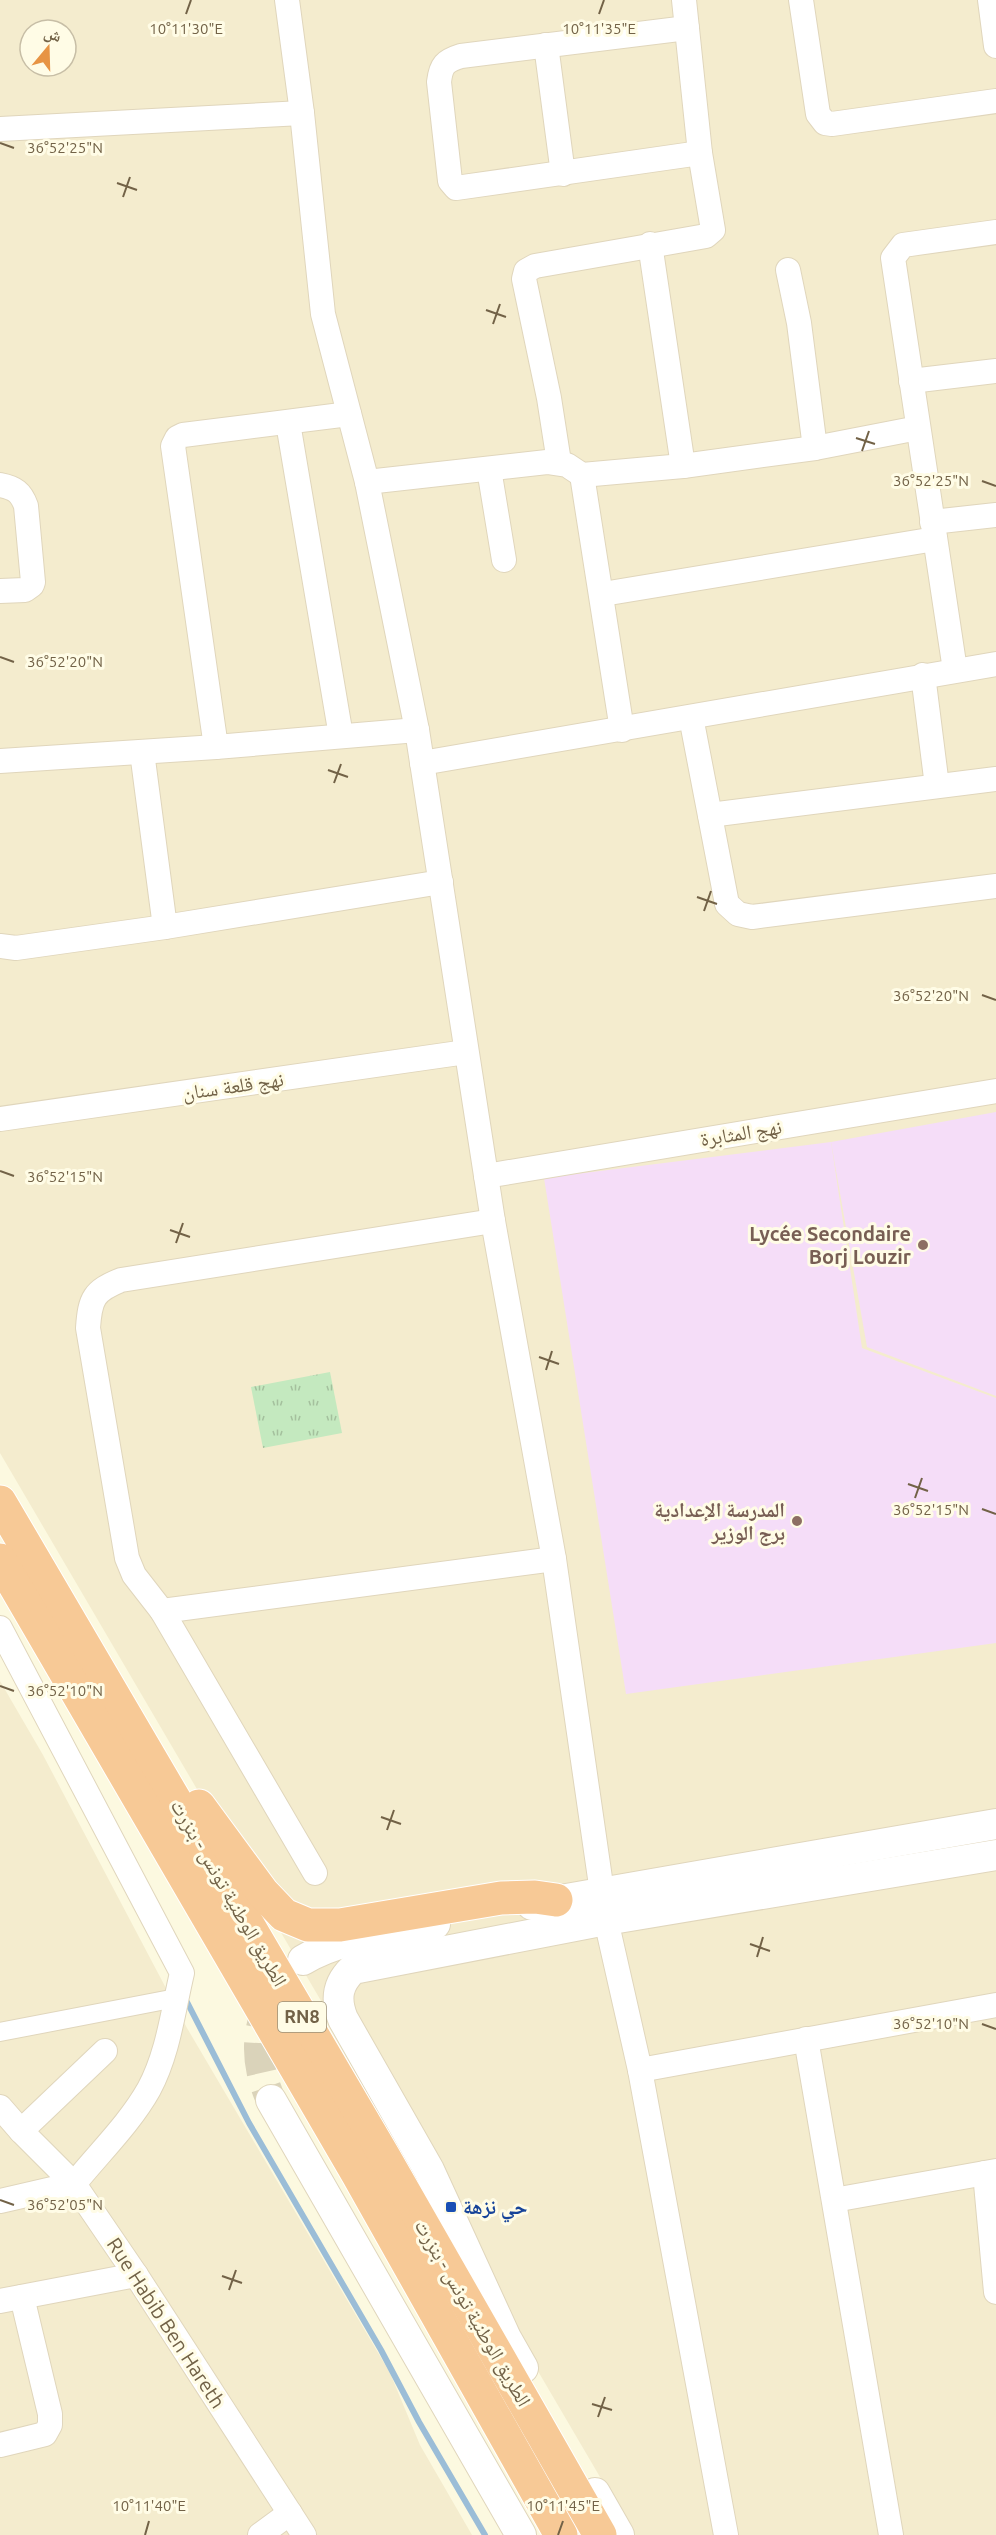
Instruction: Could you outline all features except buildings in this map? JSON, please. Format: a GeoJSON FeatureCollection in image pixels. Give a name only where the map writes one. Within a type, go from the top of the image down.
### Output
{"type":"FeatureCollection","features":[{"type":"Feature","properties":{"kind":"highway","name":"الطريق الوطنية تونس - بنزرت"},"geometry":{"type":"LineString","coordinates":[[0,1502],[383,2155],[600,2535]]}},
{"type":"Feature","properties":{"kind":"highway","name":"الطريق الوطنية تونس - بنزرت"},"geometry":{"type":"LineString","coordinates":[[0,1560],[357,2173],[561,2535]]}},
{"type":"Feature","properties":{"kind":"highway","name":"RN8"},"geometry":{"type":"LineString","coordinates":[[52,1592],[103,1658],[166,1761],[506,2337]]}},
{"type":"Feature","properties":{"kind":"highway","name":"RN8"},"geometry":{"type":"LineString","coordinates":[[166,1761],[263,1893],[284,1915],[308,1925],[340,1925],[501,1898],[535,1897],[556,1900]]}},
{"type":"Feature","properties":{"kind":"street"},"geometry":{"type":"LineString","coordinates":[[287,0],[302,113],[323,314],[367,482],[417,730],[493,1221],[554,1559],[604,1905],[640,2070],[726,2535]]}},
{"type":"Feature","properties":{"kind":"street"},"geometry":{"type":"LineString","coordinates":[[559,462],[525,274],[528,268],[650,244],[706,236],[713,227],[700,153],[684,0]]}},
{"type":"Feature","properties":{"kind":"street"},"geometry":{"type":"LineString","coordinates":[[801,0],[818,114],[825,123],[832,124],[996,101]]}},
{"type":"Feature","properties":{"kind":"street"},"geometry":{"type":"LineString","coordinates":[[990,0],[996,46]]}},
{"type":"Feature","properties":{"kind":"street"},"geometry":{"type":"LineString","coordinates":[[687,28],[461,56],[447,60],[441,68],[439,82],[452,186],[460,188],[700,153]]}},
{"type":"Feature","properties":{"kind":"street"},"geometry":{"type":"LineString","coordinates":[[546,45],[563,174]]}},
{"type":"Feature","properties":{"kind":"street"},"geometry":{"type":"LineString","coordinates":[[0,129],[302,113]]}},
{"type":"Feature","properties":{"kind":"street"},"geometry":{"type":"LineString","coordinates":[[955,670],[893,269],[896,252],[903,245],[996,232]]}},
{"type":"Feature","properties":{"kind":"street"},"geometry":{"type":"LineString","coordinates":[[650,244],[684,466]]}},
{"type":"Feature","properties":{"kind":"street"},"geometry":{"type":"LineString","coordinates":[[788,270],[801,333],[815,448]]}},
{"type":"Feature","properties":{"kind":"street"},"geometry":{"type":"LineString","coordinates":[[911,381],[996,371]]}},
{"type":"Feature","properties":{"kind":"street"},"geometry":{"type":"LineString","coordinates":[[216,747],[173,446],[177,438],[183,435],[349,414]]}},
{"type":"Feature","properties":{"kind":"street"},"geometry":{"type":"LineString","coordinates":[[288,423],[341,736]]}},
{"type":"Feature","properties":{"kind":"street"},"geometry":{"type":"LineString","coordinates":[[367,482],[559,462],[582,475],[684,466],[815,448],[918,428]]}},
{"type":"Feature","properties":{"kind":"street"},"geometry":{"type":"LineString","coordinates":[[489,469],[504,560]]}},
{"type":"Feature","properties":{"kind":"street"},"geometry":{"type":"LineString","coordinates":[[582,475],[603,594],[622,730]]}},
{"type":"Feature","properties":{"kind":"street"},"geometry":{"type":"LineString","coordinates":[[0,485],[14,488],[22,495],[26,506],[33,582],[25,590],[0,591]]}},
{"type":"Feature","properties":{"kind":"street"},"geometry":{"type":"LineString","coordinates":[[603,594],[933,530],[996,515]]}},
{"type":"Feature","properties":{"kind":"street"},"geometry":{"type":"LineString","coordinates":[[422,763],[996,664]]}},
{"type":"Feature","properties":{"kind":"street"},"geometry":{"type":"LineString","coordinates":[[923,675],[938,786]]}},
{"type":"Feature","properties":{"kind":"street"},"geometry":{"type":"LineString","coordinates":[[691,717],[727,904],[738,914],[752,917],[996,886]]}},
{"type":"Feature","properties":{"kind":"street"},"geometry":{"type":"LineString","coordinates":[[0,761],[216,747],[417,730]]}},
{"type":"Feature","properties":{"kind":"street"},"geometry":{"type":"LineString","coordinates":[[142,752],[165,927]]}},
{"type":"Feature","properties":{"kind":"street"},"geometry":{"type":"LineString","coordinates":[[710,815],[996,779]]}},
{"type":"Feature","properties":{"kind":"street"},"geometry":{"type":"LineString","coordinates":[[0,946],[16,948],[165,927],[441,882]]}},
{"type":"Feature","properties":{"kind":"street","name":"نهج قلعة سنان"},"geometry":{"type":"LineString","coordinates":[[0,1119],[466,1052]]}},
{"type":"Feature","properties":{"kind":"street","name":"نهج المثابرة"},"geometry":{"type":"LineString","coordinates":[[486,1176],[996,1091]]}},
{"type":"Feature","properties":{"kind":"street"},"geometry":{"type":"LineString","coordinates":[[315,1873],[162,1611],[134,1575],[128,1558],[88,1328],[89,1309],[100,1289],[121,1280],[493,1221]]}},
{"type":"Feature","properties":{"kind":"street"},"geometry":{"type":"LineString","coordinates":[[162,1611],[554,1559]]}},
{"type":"Feature","properties":{"kind":"street"},"geometry":{"type":"LineString","coordinates":[[0,1628],[182,1973],[158,2068],[149,2089],[134,2110],[74,2184],[0,2201]]}},
{"type":"Feature","properties":{"kind":"street"},"geometry":{"type":"LineString","coordinates":[[619,2535],[506,2337],[429,2170],[343,2019],[338,2006],[340,1986],[353,1969],[604,1905],[996,1824]]}},
{"type":"Feature","properties":{"kind":"street"},"geometry":{"type":"LineString","coordinates":[[303,1960],[316,1952],[343,1943],[556,1900],[604,1905],[996,1855]]}},
{"type":"Feature","properties":{"kind":"street"},"geometry":{"type":"LineString","coordinates":[[640,2070],[996,2004]]}},
{"type":"Feature","properties":{"kind":"street"},"geometry":{"type":"LineString","coordinates":[[0,2032],[174,2009]]}},
{"type":"Feature","properties":{"kind":"street"},"geometry":{"type":"LineString","coordinates":[[806,2039],[891,2535]]}},
{"type":"Feature","properties":{"kind":"street"},"geometry":{"type":"LineString","coordinates":[[21,2131],[105,2051]]}},
{"type":"Feature","properties":{"kind":"street"},"geometry":{"type":"LineString","coordinates":[[271,2100],[521,2535]]}},
{"type":"Feature","properties":{"kind":"street","name":"Rue Habib Ben Hareth"},"geometry":{"type":"LineString","coordinates":[[0,2107],[74,2184],[304,2535]]}},
{"type":"Feature","properties":{"kind":"street"},"geometry":{"type":"LineString","coordinates":[[834,2200],[990,2172],[996,2292]]}},
{"type":"Feature","properties":{"kind":"street"},"geometry":{"type":"LineString","coordinates":[[0,2445],[45,2434],[50,2425],[50,2414],[11,2299],[136,2276]]}},
{"type":"Feature","properties":{"kind":"street"},"geometry":{"type":"LineString","coordinates":[[260,2535],[290,2513]]}},
{"type":"Feature","properties":{"kind":"shaded area"},"geometry":{"type":"Polygon","coordinates":[[[0,0],[996,0],[996,2535],[634,2535],[0,1453],[0,0]]]}},
{"type":"Feature","properties":{"kind":"shaded area","name":"Lycée Secondaire Borj Louzir"},"geometry":{"type":"Polygon","coordinates":[[[996,1112],[996,1396],[867,1347],[831,1142],[996,1112]]]}},
{"type":"Feature","properties":{"kind":"shaded area","name":"المدرسة الإعدادية برج الوزير"},"geometry":{"type":"Polygon","coordinates":[[[831,1142],[862,1348],[996,1398],[996,1643],[626,1694],[544,1178],[831,1142]]]}},
{"type":"Feature","properties":{"kind":"shaded area"},"geometry":{"type":"Polygon","coordinates":[[[0,1681],[43,1755],[187,2028],[390,2373],[420,2445],[472,2535],[0,2535],[0,1681]]]}},
{"type":"Feature","properties":{"kind":"green space"},"geometry":{"type":"Polygon","coordinates":[[[330,1372],[342,1433],[263,1448],[251,1387],[330,1372]]]}},
{"type":"Feature","properties":{"kind":"waterway"},"geometry":{"type":"LineString","coordinates":[[187,2002],[249,2123],[485,2535]]}},
{"type":"Feature","properties":{"kind":"tunnel"},"geometry":{"type":"LineString","coordinates":[[271,2000],[262,2025],[259,2050],[262,2075],[271,2100]]}},
{"type":"Feature","properties":{"kind":"place","name":"Lycée Secondaire Borj Louzir"},"geometry":{"type":"Point","coordinates":[923,1245]}},
{"type":"Feature","properties":{"kind":"place","name":"المدرسة الإعدادية برج الوزير"},"geometry":{"type":"Point","coordinates":[797,1521]}},
{"type":"Feature","properties":{"kind":"place","name":"حي نزهة"},"geometry":{"type":"Point","coordinates":[451,2207]}}]}
